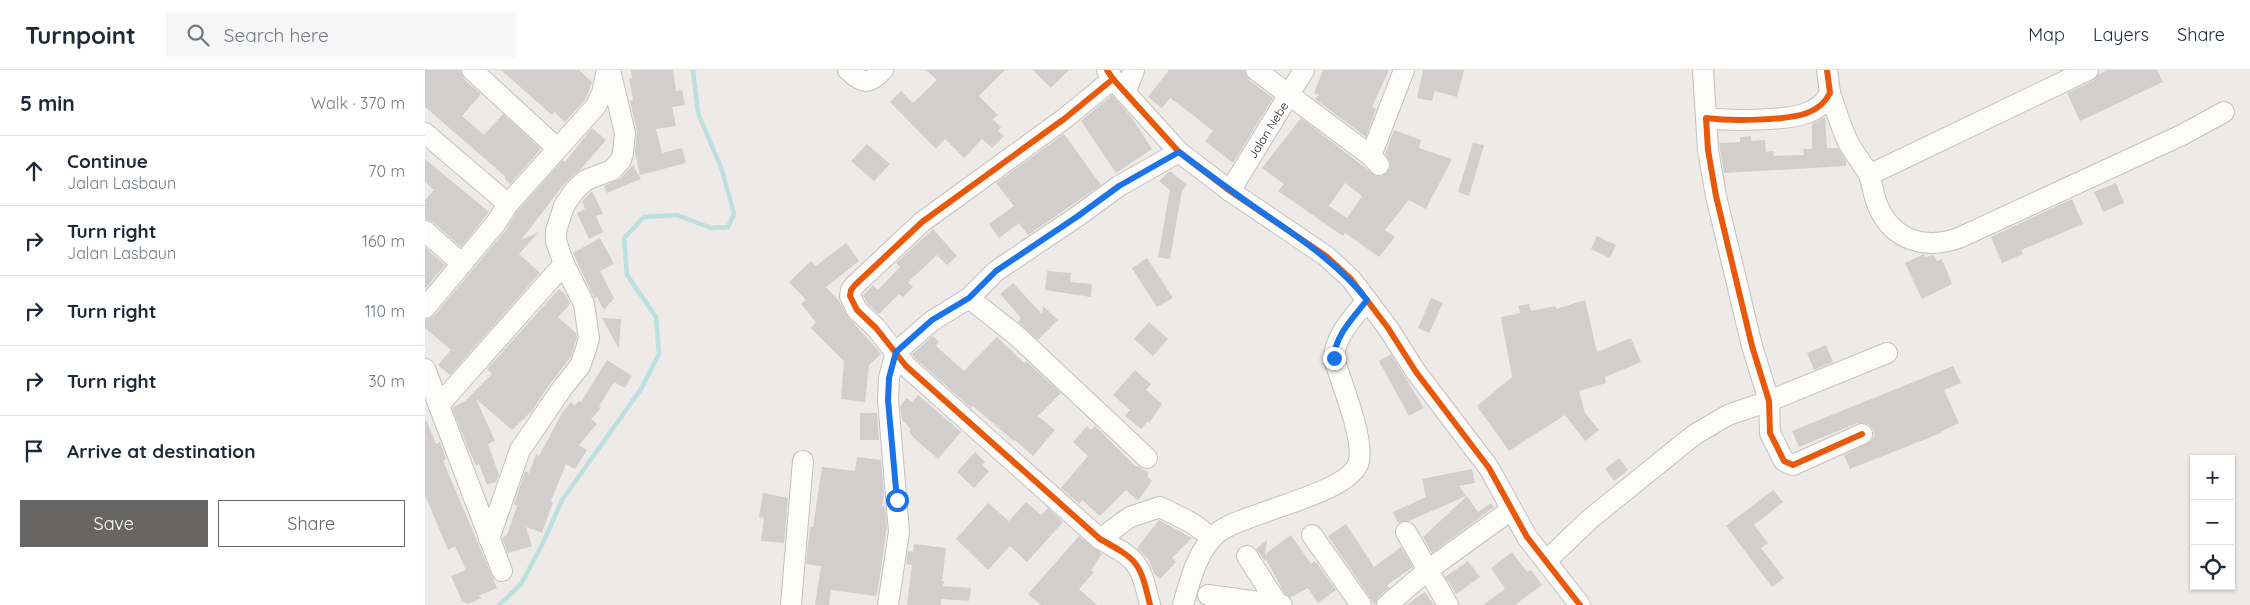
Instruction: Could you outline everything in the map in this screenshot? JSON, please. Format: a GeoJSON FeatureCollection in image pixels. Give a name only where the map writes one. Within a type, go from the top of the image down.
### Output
{"type":"FeatureCollection","features":[{"type":"Feature","properties":{"kind":"street"},"geometry":{"type":"LineString","coordinates":[[472,70],[557,148]]}},
{"type":"Feature","properties":{"kind":"street"},"geometry":{"type":"LineString","coordinates":[[848,70],[857,78],[867,81],[875,78],[883,70]]}},
{"type":"Feature","properties":{"kind":"street"},"geometry":{"type":"LineString","coordinates":[[1134,70],[1115,81],[922,222],[851,290],[851,302],[896,352],[906,366],[1100,539],[1136,562],[1150,605]]}},
{"type":"Feature","properties":{"kind":"street"},"geometry":{"type":"LineString","coordinates":[[1256,70],[1375,160],[1404,70]]}},
{"type":"Feature","properties":{"kind":"street","name":"Jalan Nebe"},"geometry":{"type":"LineString","coordinates":[[1230,191],[1305,70]]}},
{"type":"Feature","properties":{"kind":"street"},"geometry":{"type":"LineString","coordinates":[[1703,70],[1708,150],[1716,196],[1752,346],[1769,401],[1771,433],[1784,461],[1788,464],[1798,464],[1862,434]]}},
{"type":"Feature","properties":{"kind":"street"},"geometry":{"type":"LineString","coordinates":[[1827,70],[1830,93],[1848,142],[1869,175],[1879,208],[1892,226],[1904,236],[1922,243],[1949,241],[2182,135],[2224,112]]}},
{"type":"Feature","properties":{"kind":"street"},"geometry":{"type":"LineString","coordinates":[[1869,175],[2088,70]]}},
{"type":"Feature","properties":{"kind":"street"},"geometry":{"type":"LineString","coordinates":[[425,308],[496,223],[508,204],[596,106],[604,73]]}},
{"type":"Feature","properties":{"kind":"street"},"geometry":{"type":"LineString","coordinates":[[489,539],[520,450],[563,387],[581,366],[587,349],[589,338],[584,304],[564,264],[556,241],[556,231],[564,206],[575,190],[586,180],[615,167],[623,153],[625,133],[604,73]]}},
{"type":"Feature","properties":{"kind":"street"},"geometry":{"type":"LineString","coordinates":[[1115,81],[1179,152],[1230,191],[1326,256],[1351,279],[1388,328],[1416,372],[1489,468],[1527,537],[1579,605]]}},
{"type":"Feature","properties":{"kind":"street"},"geometry":{"type":"LineString","coordinates":[[1706,118],[1764,118],[1800,115],[1823,105],[1830,93]]}},
{"type":"Feature","properties":{"kind":"street"},"geometry":{"type":"LineString","coordinates":[[425,132],[508,204]]}},
{"type":"Feature","properties":{"kind":"street"},"geometry":{"type":"LineString","coordinates":[[888,605],[899,532],[888,400],[889,378],[896,352],[932,320],[969,298],[996,271],[1119,186],[1179,152]]}},
{"type":"Feature","properties":{"kind":"street"},"geometry":{"type":"LineString","coordinates":[[425,231],[461,263]]}},
{"type":"Feature","properties":{"kind":"street"},"geometry":{"type":"LineString","coordinates":[[439,406],[564,264]]}},
{"type":"Feature","properties":{"kind":"street"},"geometry":{"type":"LineString","coordinates":[[969,298],[1017,336],[1147,458]]}},
{"type":"Feature","properties":{"kind":"street"},"geometry":{"type":"LineString","coordinates":[[1183,605],[1199,559],[1212,538],[1219,531],[1233,523],[1294,502],[1349,478],[1355,472],[1359,461],[1357,436],[1334,358],[1334,348],[1338,339],[1367,300]]}},
{"type":"Feature","properties":{"kind":"street"},"geometry":{"type":"LineString","coordinates":[[1546,561],[1590,519],[1694,435],[1728,415],[1769,401],[1887,353]]}},
{"type":"Feature","properties":{"kind":"street"},"geometry":{"type":"LineString","coordinates":[[426,374],[502,571]]}},
{"type":"Feature","properties":{"kind":"street"},"geometry":{"type":"LineString","coordinates":[[791,605],[803,461]]}},
{"type":"Feature","properties":{"kind":"street"},"geometry":{"type":"LineString","coordinates":[[1100,539],[1130,517],[1160,507],[1192,524],[1212,538]]}},
{"type":"Feature","properties":{"kind":"street"},"geometry":{"type":"LineString","coordinates":[[1387,605],[1428,570],[1511,510]]}},
{"type":"Feature","properties":{"kind":"street"},"geometry":{"type":"LineString","coordinates":[[1406,532],[1448,605]]}},
{"type":"Feature","properties":{"kind":"street"},"geometry":{"type":"LineString","coordinates":[[1312,535],[1361,605]]}},
{"type":"Feature","properties":{"kind":"street"},"geometry":{"type":"LineString","coordinates":[[1247,556],[1280,604]]}},
{"type":"Feature","properties":{"kind":"street"},"geometry":{"type":"LineString","coordinates":[[1208,595],[1280,604]]}},
{"type":"Feature","properties":{"kind":"building"},"geometry":{"type":"Polygon","coordinates":[[[425,70],[460,70],[464,79],[481,94],[462,116],[484,135],[503,114],[541,149],[510,184],[505,179],[506,177],[425,107],[425,70]]]}},
{"type":"Feature","properties":{"kind":"building"},"geometry":{"type":"Polygon","coordinates":[[[501,70],[579,70],[592,82],[586,99],[565,122],[554,112],[552,115],[501,70]]]}},
{"type":"Feature","properties":{"kind":"building"},"geometry":{"type":"Polygon","coordinates":[[[631,70],[673,70],[676,91],[682,90],[685,105],[672,107],[676,126],[656,129],[662,153],[682,148],[686,163],[640,175],[635,153],[637,131],[630,101],[633,100],[629,79],[632,78],[631,70]]]}},
{"type":"Feature","properties":{"kind":"building"},"geometry":{"type":"Polygon","coordinates":[[[926,70],[1005,70],[979,96],[998,115],[993,119],[1001,127],[998,131],[1004,136],[992,148],[982,139],[964,158],[945,139],[936,149],[890,102],[901,91],[913,103],[937,80],[926,70]]]}},
{"type":"Feature","properties":{"kind":"building"},"geometry":{"type":"Polygon","coordinates":[[[1033,70],[1069,70],[1051,88],[1033,70]]]}},
{"type":"Feature","properties":{"kind":"building"},"geometry":{"type":"Polygon","coordinates":[[[1169,70],[1244,70],[1249,80],[1273,98],[1233,163],[1205,141],[1213,131],[1185,109],[1170,98],[1162,108],[1148,97],[1169,70]]]}},
{"type":"Feature","properties":{"kind":"building"},"geometry":{"type":"Polygon","coordinates":[[[1323,70],[1389,70],[1372,107],[1376,109],[1366,137],[1315,99],[1319,95],[1314,93],[1323,70]]]}},
{"type":"Feature","properties":{"kind":"building"},"geometry":{"type":"Polygon","coordinates":[[[1423,70],[1464,70],[1457,97],[1435,91],[1432,101],[1417,98],[1423,70]]]}},
{"type":"Feature","properties":{"kind":"building"},"geometry":{"type":"Polygon","coordinates":[[[2108,70],[2157,70],[2163,82],[2080,121],[2067,93],[2093,81],[2099,74],[2108,70]]]}},
{"type":"Feature","properties":{"kind":"building"},"geometry":{"type":"Polygon","coordinates":[[[1112,95],[1132,118],[1152,149],[1116,173],[1081,121],[1112,95]]]}},
{"type":"Feature","properties":{"kind":"building"},"geometry":{"type":"Polygon","coordinates":[[[1825,117],[1827,148],[1838,148],[1846,161],[1846,166],[1724,173],[1719,143],[1740,142],[1740,137],[1751,136],[1751,141],[1765,140],[1766,152],[1773,151],[1774,156],[1804,155],[1803,149],[1812,149],[1812,124],[1825,117]]]}},
{"type":"Feature","properties":{"kind":"building"},"geometry":{"type":"Polygon","coordinates":[[[1301,118],[1376,176],[1382,176],[1390,169],[1390,162],[1385,154],[1394,130],[1421,140],[1419,148],[1452,159],[1426,209],[1409,200],[1385,230],[1395,237],[1379,257],[1345,233],[1343,236],[1278,191],[1284,184],[1262,168],[1301,118]],[[1345,183],[1329,206],[1347,218],[1362,196],[1345,183]]]}},
{"type":"Feature","properties":{"kind":"building"},"geometry":{"type":"Polygon","coordinates":[[[592,128],[606,140],[580,170],[565,183],[521,240],[539,232],[519,254],[540,273],[450,375],[438,365],[451,350],[425,328],[425,320],[434,316],[505,231],[517,211],[563,160],[565,162],[592,128]]]}},
{"type":"Feature","properties":{"kind":"building"},"geometry":{"type":"Polygon","coordinates":[[[1064,134],[1101,185],[1028,235],[1019,223],[999,238],[989,224],[1014,206],[996,183],[1064,134]]]}},
{"type":"Feature","properties":{"kind":"building"},"geometry":{"type":"Polygon","coordinates":[[[1473,143],[1484,145],[1469,196],[1458,192],[1473,143]]]}},
{"type":"Feature","properties":{"kind":"building"},"geometry":{"type":"Polygon","coordinates":[[[867,144],[890,164],[874,181],[851,161],[867,144]]]}},
{"type":"Feature","properties":{"kind":"building"},"geometry":{"type":"Polygon","coordinates":[[[425,159],[489,212],[461,247],[433,222],[425,219],[425,200],[434,190],[425,182],[425,159]]]}},
{"type":"Feature","properties":{"kind":"building"},"geometry":{"type":"Polygon","coordinates":[[[633,165],[641,179],[607,193],[604,186],[621,178],[633,165]]]}},
{"type":"Feature","properties":{"kind":"building"},"geometry":{"type":"Polygon","coordinates":[[[1170,171],[1187,185],[1182,191],[1170,259],[1158,257],[1170,190],[1159,181],[1170,171]]]}},
{"type":"Feature","properties":{"kind":"building"},"geometry":{"type":"Polygon","coordinates":[[[2116,183],[2124,203],[2103,212],[2094,192],[2116,183]]]}},
{"type":"Feature","properties":{"kind":"building"},"geometry":{"type":"Polygon","coordinates":[[[592,191],[603,214],[596,216],[603,232],[589,239],[577,213],[585,209],[582,201],[592,191]]]}},
{"type":"Feature","properties":{"kind":"building"},"geometry":{"type":"Polygon","coordinates":[[[2072,199],[2083,224],[2021,250],[2023,254],[2002,263],[1991,237],[2072,199]]]}},
{"type":"Feature","properties":{"kind":"building"},"geometry":{"type":"Polygon","coordinates":[[[933,229],[957,256],[947,265],[937,255],[908,282],[913,287],[903,297],[899,294],[879,314],[867,303],[863,295],[873,285],[878,290],[900,267],[896,263],[933,229]]]}},
{"type":"Feature","properties":{"kind":"building"},"geometry":{"type":"Polygon","coordinates":[[[1597,236],[1616,245],[1610,258],[1591,249],[1597,236]]]}},
{"type":"Feature","properties":{"kind":"building"},"geometry":{"type":"Polygon","coordinates":[[[600,238],[614,264],[600,271],[614,298],[604,310],[597,297],[594,298],[573,253],[600,238]]]}},
{"type":"Feature","properties":{"kind":"building"},"geometry":{"type":"Polygon","coordinates":[[[846,243],[859,261],[826,287],[839,301],[849,318],[881,354],[869,365],[865,402],[841,399],[844,361],[811,328],[816,322],[801,304],[806,300],[789,282],[811,261],[816,266],[846,243]]]}},
{"type":"Feature","properties":{"kind":"building"},"geometry":{"type":"Polygon","coordinates":[[[425,247],[445,265],[425,289],[425,247]]]}},
{"type":"Feature","properties":{"kind":"building"},"geometry":{"type":"Polygon","coordinates":[[[1924,254],[1925,257],[1933,255],[1937,261],[1942,259],[1952,284],[1922,299],[1905,263],[1924,254]]]}},
{"type":"Feature","properties":{"kind":"building"},"geometry":{"type":"Polygon","coordinates":[[[1147,258],[1173,298],[1157,307],[1132,268],[1147,258]]]}},
{"type":"Feature","properties":{"kind":"building"},"geometry":{"type":"Polygon","coordinates":[[[1047,271],[1071,273],[1070,282],[1092,284],[1091,297],[1045,290],[1047,271]]]}},
{"type":"Feature","properties":{"kind":"building"},"geometry":{"type":"Polygon","coordinates":[[[1013,283],[1042,314],[1043,306],[1058,320],[1038,340],[1018,322],[1021,318],[1000,294],[1013,283]]]}},
{"type":"Feature","properties":{"kind":"building"},"geometry":{"type":"Polygon","coordinates":[[[559,289],[567,296],[570,304],[558,317],[576,333],[577,337],[571,357],[532,411],[512,430],[476,399],[495,441],[488,444],[499,475],[496,482],[487,485],[479,464],[476,466],[452,408],[465,401],[492,374],[487,369],[559,289]]]}},
{"type":"Feature","properties":{"kind":"building"},"geometry":{"type":"Polygon","coordinates":[[[1431,298],[1443,303],[1429,333],[1418,328],[1431,298]]]}},
{"type":"Feature","properties":{"kind":"building"},"geometry":{"type":"Polygon","coordinates":[[[1585,300],[1597,352],[1631,338],[1641,362],[1605,377],[1606,383],[1579,391],[1585,413],[1599,430],[1585,441],[1565,415],[1509,451],[1477,406],[1512,377],[1501,317],[1520,313],[1518,306],[1529,304],[1531,311],[1556,306],[1556,309],[1585,300]]]}},
{"type":"Feature","properties":{"kind":"building"},"geometry":{"type":"Polygon","coordinates":[[[602,318],[621,319],[619,349],[602,318]]]}},
{"type":"Feature","properties":{"kind":"building"},"geometry":{"type":"Polygon","coordinates":[[[1149,322],[1168,339],[1153,356],[1134,339],[1149,322]]]}},
{"type":"Feature","properties":{"kind":"building"},"geometry":{"type":"Polygon","coordinates":[[[933,336],[939,342],[936,346],[964,371],[997,337],[1024,363],[1026,361],[1061,393],[1038,416],[1055,430],[1033,456],[973,406],[971,408],[915,358],[912,354],[933,336]]]}},
{"type":"Feature","properties":{"kind":"building"},"geometry":{"type":"Polygon","coordinates":[[[1826,345],[1833,362],[1814,370],[1807,353],[1826,345]]]}},
{"type":"Feature","properties":{"kind":"building"},"geometry":{"type":"Polygon","coordinates":[[[1391,354],[1424,408],[1409,416],[1379,361],[1391,354]]]}},
{"type":"Feature","properties":{"kind":"building"},"geometry":{"type":"Polygon","coordinates":[[[607,360],[632,376],[625,388],[614,382],[599,406],[601,408],[591,419],[597,424],[579,445],[587,450],[575,469],[566,464],[551,501],[553,502],[542,533],[526,527],[532,546],[508,553],[502,538],[507,535],[517,506],[514,504],[525,471],[529,473],[536,454],[539,456],[562,413],[571,402],[575,406],[579,401],[581,402],[607,360]]]}},
{"type":"Feature","properties":{"kind":"building"},"geometry":{"type":"Polygon","coordinates":[[[1953,366],[1961,383],[1944,390],[1959,423],[1941,433],[1850,469],[1844,455],[1871,441],[1874,436],[1869,424],[1857,423],[1799,447],[1792,431],[1953,366]]]}},
{"type":"Feature","properties":{"kind":"building"},"geometry":{"type":"Polygon","coordinates":[[[1135,370],[1151,384],[1146,390],[1162,404],[1149,423],[1148,421],[1141,429],[1125,416],[1130,410],[1113,395],[1135,370]]]}},
{"type":"Feature","properties":{"kind":"building"},"geometry":{"type":"Polygon","coordinates":[[[918,395],[961,432],[938,459],[915,439],[909,432],[911,429],[902,420],[900,406],[907,398],[912,402],[918,395]]]}},
{"type":"Feature","properties":{"kind":"building"},"geometry":{"type":"Polygon","coordinates":[[[860,413],[877,413],[879,440],[860,440],[860,413]]]}},
{"type":"Feature","properties":{"kind":"building"},"geometry":{"type":"Polygon","coordinates":[[[425,417],[436,444],[440,442],[446,459],[443,461],[497,588],[478,596],[482,598],[468,604],[462,601],[451,576],[466,570],[455,546],[448,550],[425,495],[425,417]]]}},
{"type":"Feature","properties":{"kind":"building"},"geometry":{"type":"Polygon","coordinates":[[[1087,426],[1091,430],[1095,426],[1136,467],[1138,466],[1149,473],[1147,476],[1152,481],[1138,501],[1126,490],[1100,516],[1082,500],[1079,504],[1061,488],[1088,456],[1073,442],[1087,426]]]}},
{"type":"Feature","properties":{"kind":"building"},"geometry":{"type":"Polygon","coordinates":[[[975,452],[985,462],[982,465],[989,471],[974,488],[957,472],[975,452]]]}},
{"type":"Feature","properties":{"kind":"building"},"geometry":{"type":"Polygon","coordinates":[[[857,457],[881,460],[884,494],[882,506],[885,506],[887,526],[878,590],[876,596],[831,590],[829,605],[815,605],[821,566],[806,564],[810,527],[813,527],[822,467],[855,471],[857,457]]]}},
{"type":"Feature","properties":{"kind":"building"},"geometry":{"type":"Polygon","coordinates":[[[1619,458],[1628,470],[1614,481],[1605,469],[1619,458]]]}},
{"type":"Feature","properties":{"kind":"building"},"geometry":{"type":"Polygon","coordinates":[[[1472,469],[1475,483],[1459,486],[1466,496],[1409,521],[1398,523],[1393,512],[1426,497],[1422,479],[1472,469]]]}},
{"type":"Feature","properties":{"kind":"building"},"geometry":{"type":"Polygon","coordinates":[[[1773,490],[1783,502],[1754,525],[1768,543],[1761,548],[1784,578],[1772,587],[1726,526],[1773,490]]]}},
{"type":"Feature","properties":{"kind":"building"},"geometry":{"type":"Polygon","coordinates":[[[763,493],[788,498],[784,543],[761,541],[764,518],[759,517],[763,493]]]}},
{"type":"Feature","properties":{"kind":"building"},"geometry":{"type":"Polygon","coordinates":[[[1467,496],[1478,512],[1491,503],[1494,507],[1432,553],[1423,537],[1467,496]]]}},
{"type":"Feature","properties":{"kind":"building"},"geometry":{"type":"Polygon","coordinates":[[[1026,502],[1041,515],[1048,508],[1063,522],[1027,562],[1010,546],[988,570],[956,539],[988,503],[1009,521],[1026,502]]]}},
{"type":"Feature","properties":{"kind":"building"},"geometry":{"type":"Polygon","coordinates":[[[1159,520],[1192,538],[1172,558],[1176,562],[1160,579],[1154,573],[1149,560],[1137,548],[1159,520]]]}},
{"type":"Feature","properties":{"kind":"building"},"geometry":{"type":"Polygon","coordinates":[[[1346,524],[1374,567],[1401,547],[1413,567],[1387,585],[1389,588],[1379,596],[1375,605],[1328,536],[1346,524]]]}},
{"type":"Feature","properties":{"kind":"building"},"geometry":{"type":"Polygon","coordinates":[[[1291,535],[1311,564],[1315,561],[1336,590],[1318,603],[1308,588],[1291,597],[1285,594],[1265,558],[1265,561],[1256,549],[1267,540],[1265,554],[1291,535]]]}},
{"type":"Feature","properties":{"kind":"building"},"geometry":{"type":"Polygon","coordinates":[[[1079,536],[1102,554],[1091,570],[1094,572],[1079,589],[1097,605],[1041,605],[1028,594],[1079,536]]]}},
{"type":"Feature","properties":{"kind":"building"},"geometry":{"type":"Polygon","coordinates":[[[914,544],[946,548],[943,586],[971,588],[969,601],[941,599],[941,605],[907,605],[912,565],[906,564],[908,551],[913,552],[914,544]]]}},
{"type":"Feature","properties":{"kind":"building"},"geometry":{"type":"Polygon","coordinates":[[[1512,552],[1527,572],[1531,570],[1542,585],[1515,605],[1483,605],[1505,589],[1491,568],[1512,552]]]}},
{"type":"Feature","properties":{"kind":"building"},"geometry":{"type":"Polygon","coordinates":[[[1468,561],[1480,577],[1456,594],[1445,577],[1468,561]]]}},
{"type":"Feature","properties":{"kind":"building"},"geometry":{"type":"Polygon","coordinates":[[[1425,592],[1434,605],[1406,605],[1425,592]]]}},
{"type":"Feature","properties":{"kind":"waterway"},"geometry":{"type":"LineString","coordinates":[[499,605],[521,584],[543,543],[562,500],[641,389],[659,354],[656,317],[627,275],[624,238],[644,217],[677,215],[711,228],[728,227],[734,214],[722,170],[698,113],[693,70]]}},
{"type":"Feature","properties":{"kind":"cycle path"},"geometry":{"type":"LineString","coordinates":[[1107,70],[1179,152],[1230,191],[1326,256],[1351,279],[1388,328],[1416,372],[1489,468],[1527,537],[1580,605]]}},
{"type":"Feature","properties":{"kind":"cycle path"},"geometry":{"type":"LineString","coordinates":[[1827,70],[1830,93],[1826,100],[1815,110],[1786,118],[1757,120],[1706,118],[1708,150],[1716,196],[1752,346],[1769,401],[1770,433],[1784,461],[1793,465],[1862,434]]}},
{"type":"Feature","properties":{"kind":"cycle path"},"geometry":{"type":"LineString","coordinates":[[1113,79],[1064,119],[922,222],[855,285],[851,290],[850,296],[857,310],[876,328],[906,366],[1100,539],[1130,558],[1140,571],[1150,605]]}},
{"type":"Feature","properties":{"kind":"route"},"geometry":{"type":"LineString","coordinates":[[897,500],[888,400],[889,378],[896,352],[932,320],[969,298],[996,271],[1119,186],[1179,152],[1230,191],[1326,256],[1351,279],[1367,300],[1338,339],[1334,348],[1334,358]]}}]}
